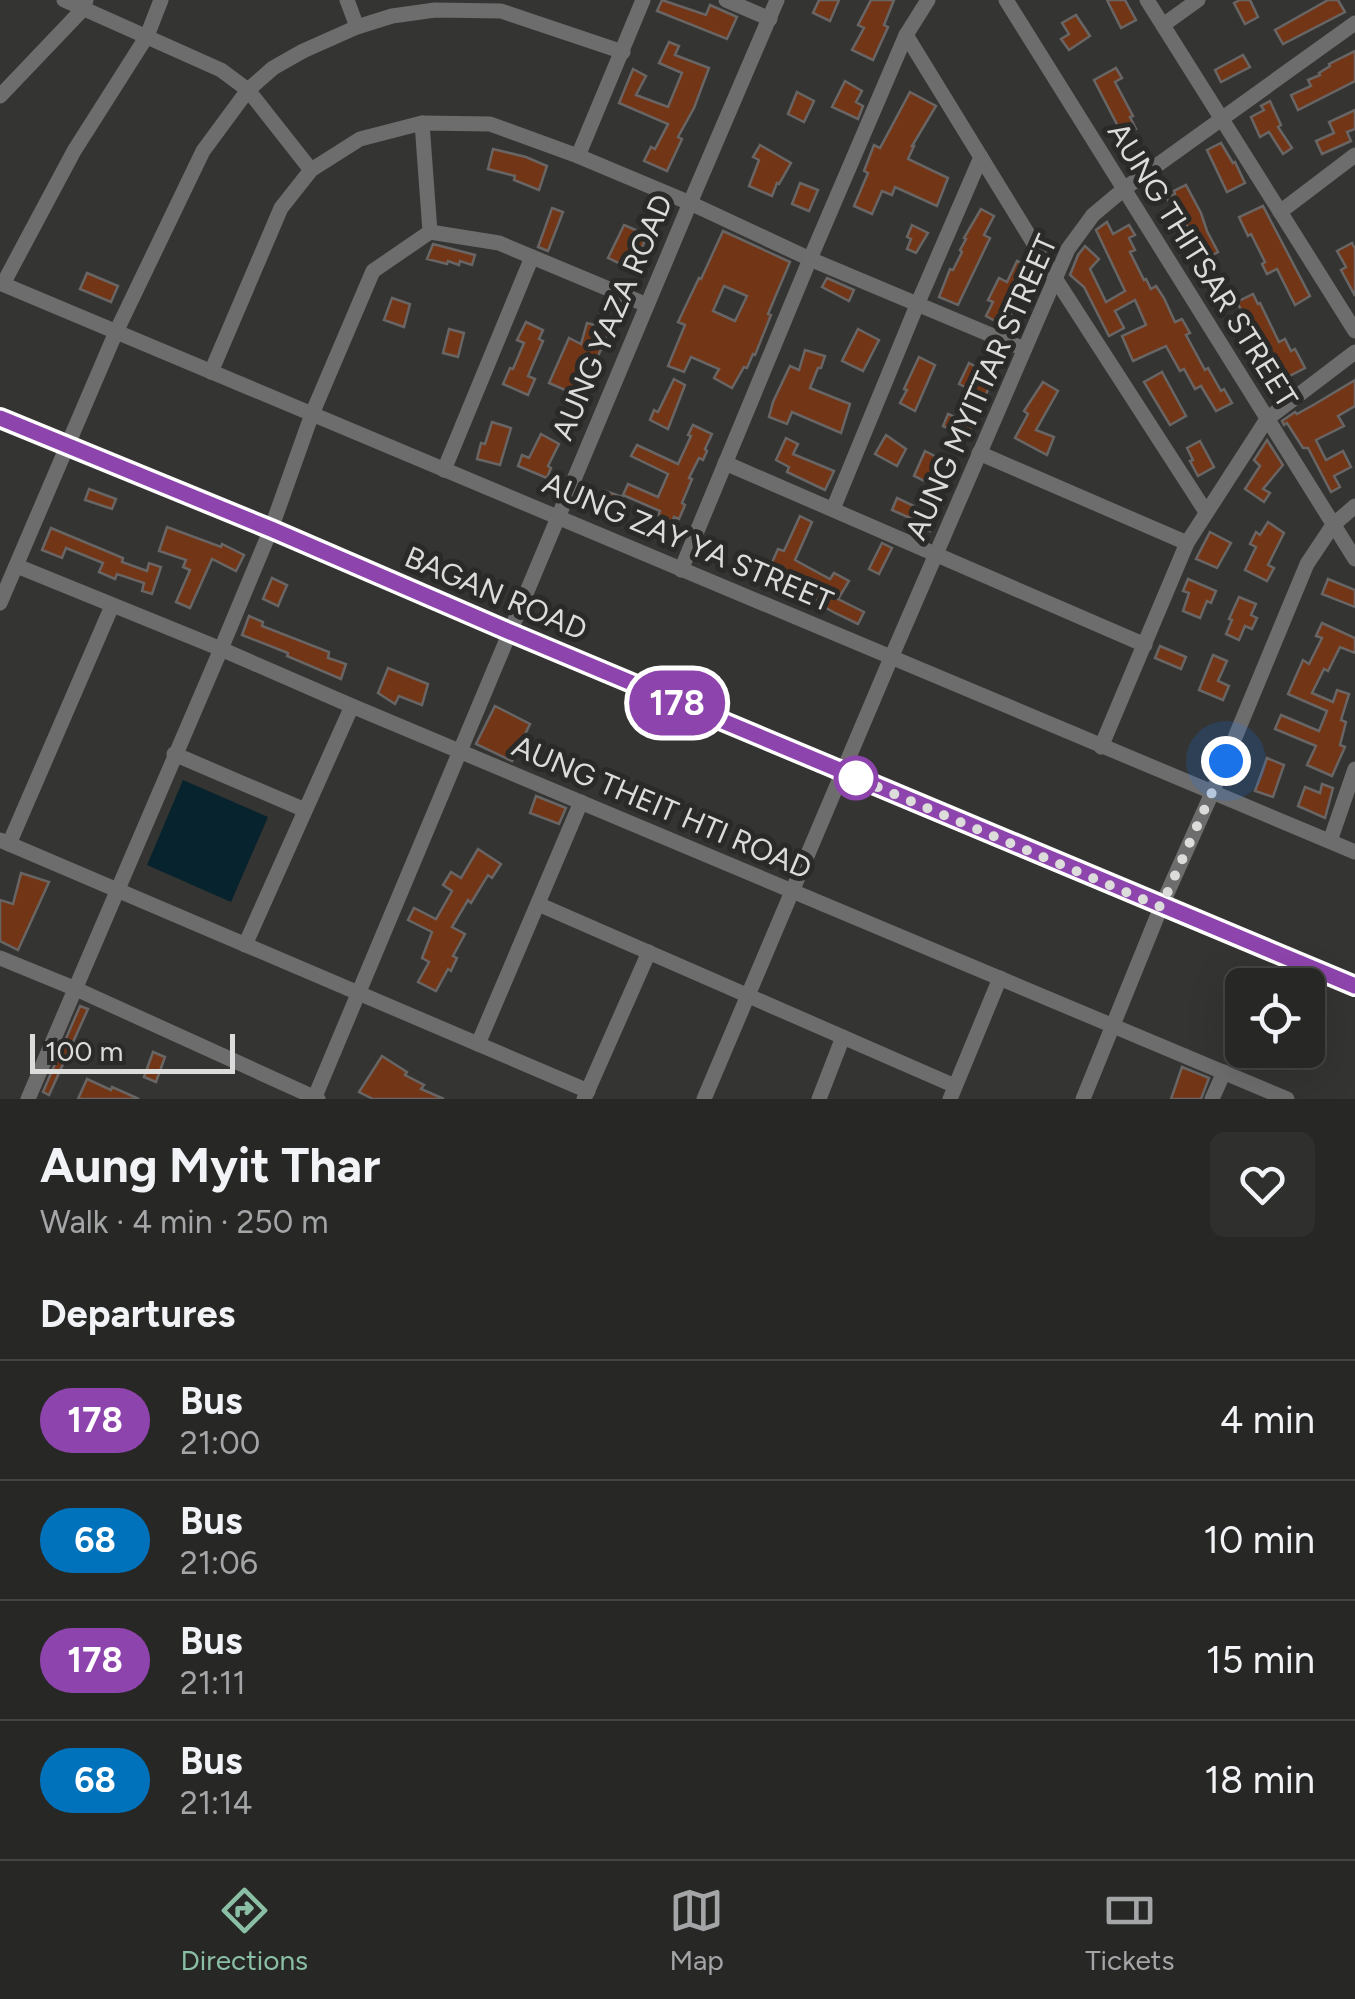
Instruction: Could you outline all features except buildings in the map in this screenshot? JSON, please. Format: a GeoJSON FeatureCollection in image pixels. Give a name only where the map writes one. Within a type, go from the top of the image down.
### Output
{"type":"FeatureCollection","features":[{"type":"Feature","properties":{"kind":"street"},"geometry":{"type":"LineString","coordinates":[[64,0],[85,4],[220,70],[248,90],[311,170]]}},
{"type":"Feature","properties":{"kind":"street"},"geometry":{"type":"LineString","coordinates":[[2,284],[74,151],[148,36],[161,0]]}},
{"type":"Feature","properties":{"kind":"street"},"geometry":{"type":"LineString","coordinates":[[347,0],[358,27]]}},
{"type":"Feature","properties":{"kind":"street"},"geometry":{"type":"LineString","coordinates":[[578,156],[643,0]]}},
{"type":"Feature","properties":{"kind":"street"},"geometry":{"type":"LineString","coordinates":[[726,0],[770,18]]}},
{"type":"Feature","properties":{"kind":"street","name":"AUNG YAZA ROAD"},"geometry":{"type":"LineString","coordinates":[[316,1099],[778,0]]}},
{"type":"Feature","properties":{"kind":"street"},"geometry":{"type":"LineString","coordinates":[[682,570],[906,35],[928,0]]}},
{"type":"Feature","properties":{"kind":"street","name":"AUNG THITSAR STREET"},"geometry":{"type":"LineString","coordinates":[[1006,0],[1355,559]]}},
{"type":"Feature","properties":{"kind":"street"},"geometry":{"type":"LineString","coordinates":[[1147,0],[1355,330]]}},
{"type":"Feature","properties":{"kind":"street"},"geometry":{"type":"LineString","coordinates":[[1163,25],[1198,0]]}},
{"type":"Feature","properties":{"kind":"street"},"geometry":{"type":"LineString","coordinates":[[0,95],[85,4]]}},
{"type":"Feature","properties":{"kind":"street"},"geometry":{"type":"LineString","coordinates":[[0,604],[116,332],[203,151],[248,90],[273,68],[358,27],[392,16],[434,10],[501,12],[623,52]]}},
{"type":"Feature","properties":{"kind":"street","name":"AUNG MYITTAR STREET"},"geometry":{"type":"LineString","coordinates":[[704,1099],[1068,249],[1093,216],[1124,190],[1355,23]]}},
{"type":"Feature","properties":{"kind":"street"},"geometry":{"type":"LineString","coordinates":[[906,35],[1055,278],[1206,512]]}},
{"type":"Feature","properties":{"kind":"street"},"geometry":{"type":"LineString","coordinates":[[422,123],[430,232]]}},
{"type":"Feature","properties":{"kind":"street"},"geometry":{"type":"LineString","coordinates":[[211,372],[281,208],[311,170],[360,138],[422,123],[490,124],[578,156],[1024,349]]}},
{"type":"Feature","properties":{"kind":"street"},"geometry":{"type":"LineString","coordinates":[[1280,212],[1355,155]]}},
{"type":"Feature","properties":{"kind":"street"},"geometry":{"type":"LineString","coordinates":[[833,510],[981,157]]}},
{"type":"Feature","properties":{"kind":"street"},"geometry":{"type":"LineString","coordinates":[[28,1099],[271,529],[312,414],[373,271],[430,232],[499,243],[647,305]]}},
{"type":"Feature","properties":{"kind":"street"},"geometry":{"type":"LineString","coordinates":[[444,470],[532,257]]}},
{"type":"Feature","properties":{"kind":"street","name":"AUNG ZAY YA STREET"},"geometry":{"type":"LineString","coordinates":[[2,284],[1355,852]]}},
{"type":"Feature","properties":{"kind":"street"},"geometry":{"type":"LineString","coordinates":[[1102,748],[1187,542],[1206,512],[1267,419],[1355,352]]}},
{"type":"Feature","properties":{"kind":"street","name":"BAGAN ROAD"},"geometry":{"type":"LineString","coordinates":[[0,418],[1355,986]]}},
{"type":"Feature","properties":{"kind":"street"},"geometry":{"type":"LineString","coordinates":[[979,453],[1187,542]]}},
{"type":"Feature","properties":{"kind":"street"},"geometry":{"type":"LineString","coordinates":[[725,464],[1145,645]]}},
{"type":"Feature","properties":{"kind":"street"},"geometry":{"type":"LineString","coordinates":[[1084,1099],[1307,564],[1333,525],[1355,506]]}},
{"type":"Feature","properties":{"kind":"street","name":"AUNG THEIT HTI ROAD"},"geometry":{"type":"LineString","coordinates":[[16,566],[221,648],[1287,1099]]}},
{"type":"Feature","properties":{"kind":"street"},"geometry":{"type":"LineString","coordinates":[[112,606],[4,842],[478,1044],[586,1095],[648,952]]}},
{"type":"Feature","properties":{"kind":"street"},"geometry":{"type":"LineString","coordinates":[[245,945],[352,706]]}},
{"type":"Feature","properties":{"kind":"street"},"geometry":{"type":"LineString","coordinates":[[174,754],[305,810]]}},
{"type":"Feature","properties":{"kind":"street"},"geometry":{"type":"LineString","coordinates":[[1330,842],[1355,769]]}},
{"type":"Feature","properties":{"kind":"street"},"geometry":{"type":"LineString","coordinates":[[478,1044],[581,802]]}},
{"type":"Feature","properties":{"kind":"street"},"geometry":{"type":"LineString","coordinates":[[538,904],[843,1037],[952,1092],[1000,978]]}},
{"type":"Feature","properties":{"kind":"street"},"geometry":{"type":"LineString","coordinates":[[0,958],[316,1099]]}},
{"type":"Feature","properties":{"kind":"street"},"geometry":{"type":"LineString","coordinates":[[819,1099],[843,1037]]}},
{"type":"Feature","properties":{"kind":"street"},"geometry":{"type":"LineString","coordinates":[[1212,1099],[1224,1072]]}},
{"type":"Feature","properties":{"kind":"water"},"geometry":{"type":"Polygon","coordinates":[[[183,780],[268,817],[231,902],[147,865],[183,780]]]}},
{"type":"Feature","properties":{"kind":"bus line","name":"178"},"geometry":{"type":"LineString","coordinates":[[0,418],[1355,986]]}},
{"type":"Feature","properties":{"kind":"route"},"geometry":{"type":"LineString","coordinates":[[856,778],[842,772],[1161,907],[1226,761]]}}]}
